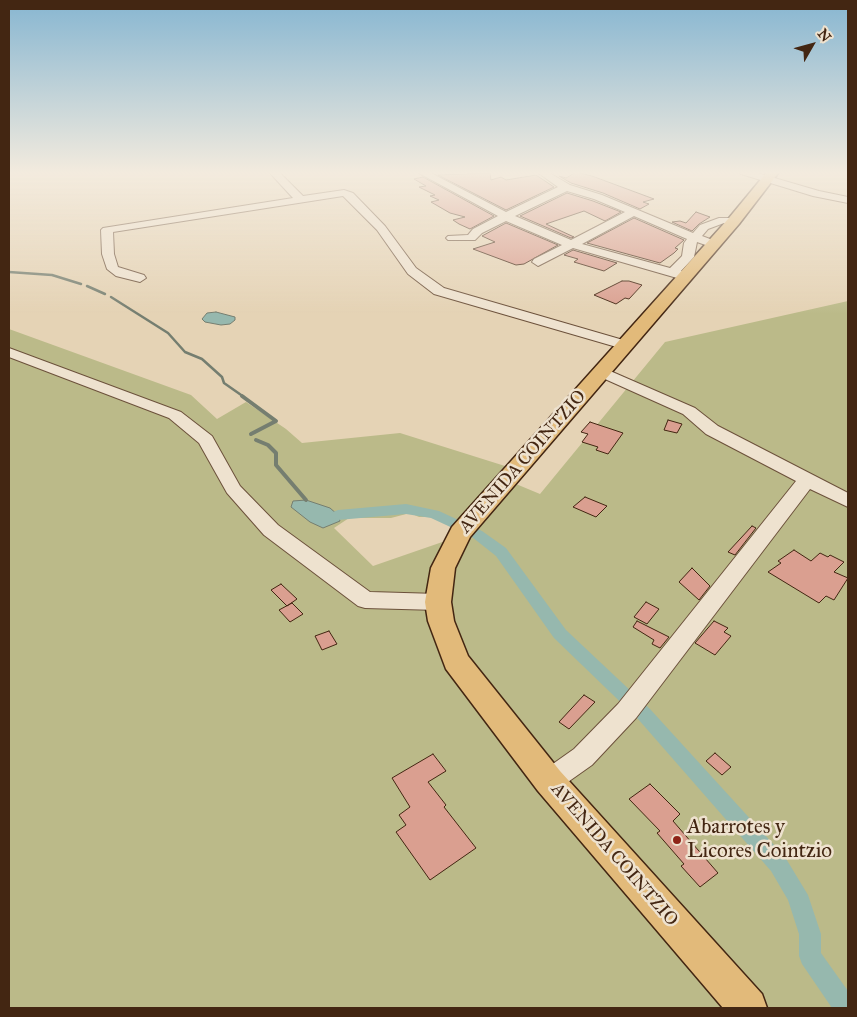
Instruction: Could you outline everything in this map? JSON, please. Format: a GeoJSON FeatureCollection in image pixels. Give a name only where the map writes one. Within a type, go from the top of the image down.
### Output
{"type":"FeatureCollection","features":[{"type":"Feature","properties":{"kind":"main road","name":"AVENIDA COINTZIO"},"geometry":{"type":"LineString","coordinates":[[734,221],[714,244],[678,275],[625,345],[464,528],[443,568],[438,602],[441,620],[456,661],[549,781],[748,1008]]}},
{"type":"Feature","properties":{"kind":"street"},"geometry":{"type":"LineString","coordinates":[[140,278],[120,273],[114,269],[108,254],[107,230],[176,219]]}},
{"type":"Feature","properties":{"kind":"street"},"geometry":{"type":"LineString","coordinates":[[372,219],[381,228],[412,271],[439,291],[625,345]]}},
{"type":"Feature","properties":{"kind":"street"},"geometry":{"type":"LineString","coordinates":[[452,238],[471,238],[477,231],[502,219]]}},
{"type":"Feature","properties":{"kind":"street"},"geometry":{"type":"LineString","coordinates":[[513,219],[570,244],[678,275],[688,257],[690,243],[704,227],[723,220],[734,221]]}},
{"type":"Feature","properties":{"kind":"street"},"geometry":{"type":"LineString","coordinates":[[538,262],[618,219]]}},
{"type":"Feature","properties":{"kind":"street"},"geometry":{"type":"LineString","coordinates":[[651,219],[714,244]]}},
{"type":"Feature","properties":{"kind":"street"},"geometry":{"type":"LineString","coordinates":[[9,352],[175,415],[206,440],[233,489],[271,530],[365,600],[438,602]]}},
{"type":"Feature","properties":{"kind":"street"},"geometry":{"type":"LineString","coordinates":[[601,372],[689,411],[718,434],[848,501]]}},
{"type":"Feature","properties":{"kind":"street"},"geometry":{"type":"LineString","coordinates":[[549,781],[583,757],[632,704],[802,486],[806,478]]}},
{"type":"Feature","properties":{"kind":"shaded area"},"geometry":{"type":"Polygon","coordinates":[[[848,301],[848,1008],[9,1008],[9,329],[191,395],[217,419],[246,402],[286,429],[302,443],[400,433],[505,466],[453,527],[434,517],[419,517],[410,513],[391,518],[349,518],[334,528],[373,566],[477,530],[516,484],[540,494],[665,342],[848,301]]]}},
{"type":"Feature","properties":{"kind":"water"},"geometry":{"type":"Polygon","coordinates":[[[216,312],[235,317],[235,320],[230,324],[221,325],[205,322],[202,319],[207,313],[216,312]]]}},
{"type":"Feature","properties":{"kind":"water"},"geometry":{"type":"Polygon","coordinates":[[[306,500],[330,508],[338,515],[340,521],[323,528],[310,522],[291,507],[293,501],[306,500]]]}},
{"type":"Feature","properties":{"kind":"building"},"geometry":{"type":"Polygon","coordinates":[[[455,219],[488,219],[470,229],[453,220],[455,219]]]}},
{"type":"Feature","properties":{"kind":"building"},"geometry":{"type":"Polygon","coordinates":[[[528,219],[559,219],[546,224],[574,237],[571,238],[528,219]]]}},
{"type":"Feature","properties":{"kind":"building"},"geometry":{"type":"Polygon","coordinates":[[[631,219],[637,219],[684,240],[675,248],[678,249],[674,253],[660,263],[587,243],[631,219]]]}},
{"type":"Feature","properties":{"kind":"building"},"geometry":{"type":"Polygon","coordinates":[[[689,219],[706,219],[692,231],[672,222],[680,221],[686,223],[689,219]]]}},
{"type":"Feature","properties":{"kind":"building"},"geometry":{"type":"Polygon","coordinates":[[[506,223],[558,245],[524,264],[516,265],[473,249],[495,242],[482,236],[506,223]]]}},
{"type":"Feature","properties":{"kind":"building"},"geometry":{"type":"Polygon","coordinates":[[[573,250],[617,263],[604,271],[574,262],[578,259],[564,255],[573,250]]]}},
{"type":"Feature","properties":{"kind":"building"},"geometry":{"type":"Polygon","coordinates":[[[622,281],[642,285],[629,299],[625,298],[616,304],[594,295],[622,281]]]}},
{"type":"Feature","properties":{"kind":"building"},"geometry":{"type":"Polygon","coordinates":[[[668,420],[682,424],[677,433],[664,430],[668,420]]]}},
{"type":"Feature","properties":{"kind":"building"},"geometry":{"type":"Polygon","coordinates":[[[590,422],[623,433],[608,454],[596,450],[598,447],[582,442],[588,434],[581,432],[590,422]]]}},
{"type":"Feature","properties":{"kind":"building"},"geometry":{"type":"Polygon","coordinates":[[[585,497],[607,506],[596,517],[573,507],[585,497]]]}},
{"type":"Feature","properties":{"kind":"building"},"geometry":{"type":"Polygon","coordinates":[[[752,526],[756,528],[735,555],[728,552],[752,526]]]}},
{"type":"Feature","properties":{"kind":"building"},"geometry":{"type":"Polygon","coordinates":[[[794,550],[811,561],[820,553],[828,557],[830,555],[844,562],[834,572],[848,578],[834,600],[826,596],[819,603],[768,572],[781,563],[778,561],[794,550]]]}},
{"type":"Feature","properties":{"kind":"building"},"geometry":{"type":"Polygon","coordinates":[[[692,568],[710,586],[699,600],[679,582],[692,568]]]}},
{"type":"Feature","properties":{"kind":"building"},"geometry":{"type":"Polygon","coordinates":[[[281,584],[297,599],[287,606],[271,590],[281,584]]]}},
{"type":"Feature","properties":{"kind":"building"},"geometry":{"type":"Polygon","coordinates":[[[646,602],[659,609],[647,624],[634,617],[646,602]]]}},
{"type":"Feature","properties":{"kind":"building"},"geometry":{"type":"Polygon","coordinates":[[[292,603],[303,614],[290,622],[279,610],[292,603]]]}},
{"type":"Feature","properties":{"kind":"building"},"geometry":{"type":"Polygon","coordinates":[[[637,621],[669,637],[660,648],[652,644],[654,640],[633,627],[637,621]]]}},
{"type":"Feature","properties":{"kind":"building"},"geometry":{"type":"Polygon","coordinates":[[[714,621],[728,628],[724,632],[731,636],[715,655],[695,643],[714,621]]]}},
{"type":"Feature","properties":{"kind":"building"},"geometry":{"type":"Polygon","coordinates":[[[329,631],[337,644],[322,650],[315,636],[329,631]]]}},
{"type":"Feature","properties":{"kind":"building"},"geometry":{"type":"Polygon","coordinates":[[[584,695],[595,702],[569,729],[559,722],[584,695]]]}},
{"type":"Feature","properties":{"kind":"building"},"geometry":{"type":"Polygon","coordinates":[[[715,753],[731,767],[722,775],[706,761],[715,753]]]}},
{"type":"Feature","properties":{"kind":"building"},"geometry":{"type":"Polygon","coordinates":[[[433,754],[446,771],[428,782],[446,805],[444,807],[476,848],[430,880],[396,832],[406,825],[399,815],[410,807],[392,778],[433,754]]]}},
{"type":"Feature","properties":{"kind":"building"},"geometry":{"type":"Polygon","coordinates":[[[650,784],[680,814],[673,821],[718,873],[700,887],[681,866],[684,864],[657,833],[660,831],[629,799],[650,784]]]}},
{"type":"Feature","properties":{"kind":"waterway"},"geometry":{"type":"LineString","coordinates":[[9,272],[52,275],[81,284]]}},
{"type":"Feature","properties":{"kind":"waterway"},"geometry":{"type":"LineString","coordinates":[[87,286],[105,294]]}},
{"type":"Feature","properties":{"kind":"waterway"},"geometry":{"type":"LineString","coordinates":[[111,297],[168,333],[185,352],[202,359],[222,377],[224,383],[244,397]]}},
{"type":"Feature","properties":{"kind":"waterway"},"geometry":{"type":"LineString","coordinates":[[242,396],[276,421],[251,434]]}},
{"type":"Feature","properties":{"kind":"waterway"},"geometry":{"type":"LineString","coordinates":[[256,440],[268,445],[276,453],[276,465],[306,500]]}},
{"type":"Feature","properties":{"kind":"waterway"},"geometry":{"type":"LineString","coordinates":[[338,515],[406,509],[434,514],[477,534],[501,552],[560,634],[644,714],[778,864],[797,895],[810,934],[810,956],[846,1008]]}},
{"type":"Feature","properties":{"kind":"place","name":"Abarrotes y Licores Cointzio"},"geometry":{"type":"Point","coordinates":[677,840]}}]}
